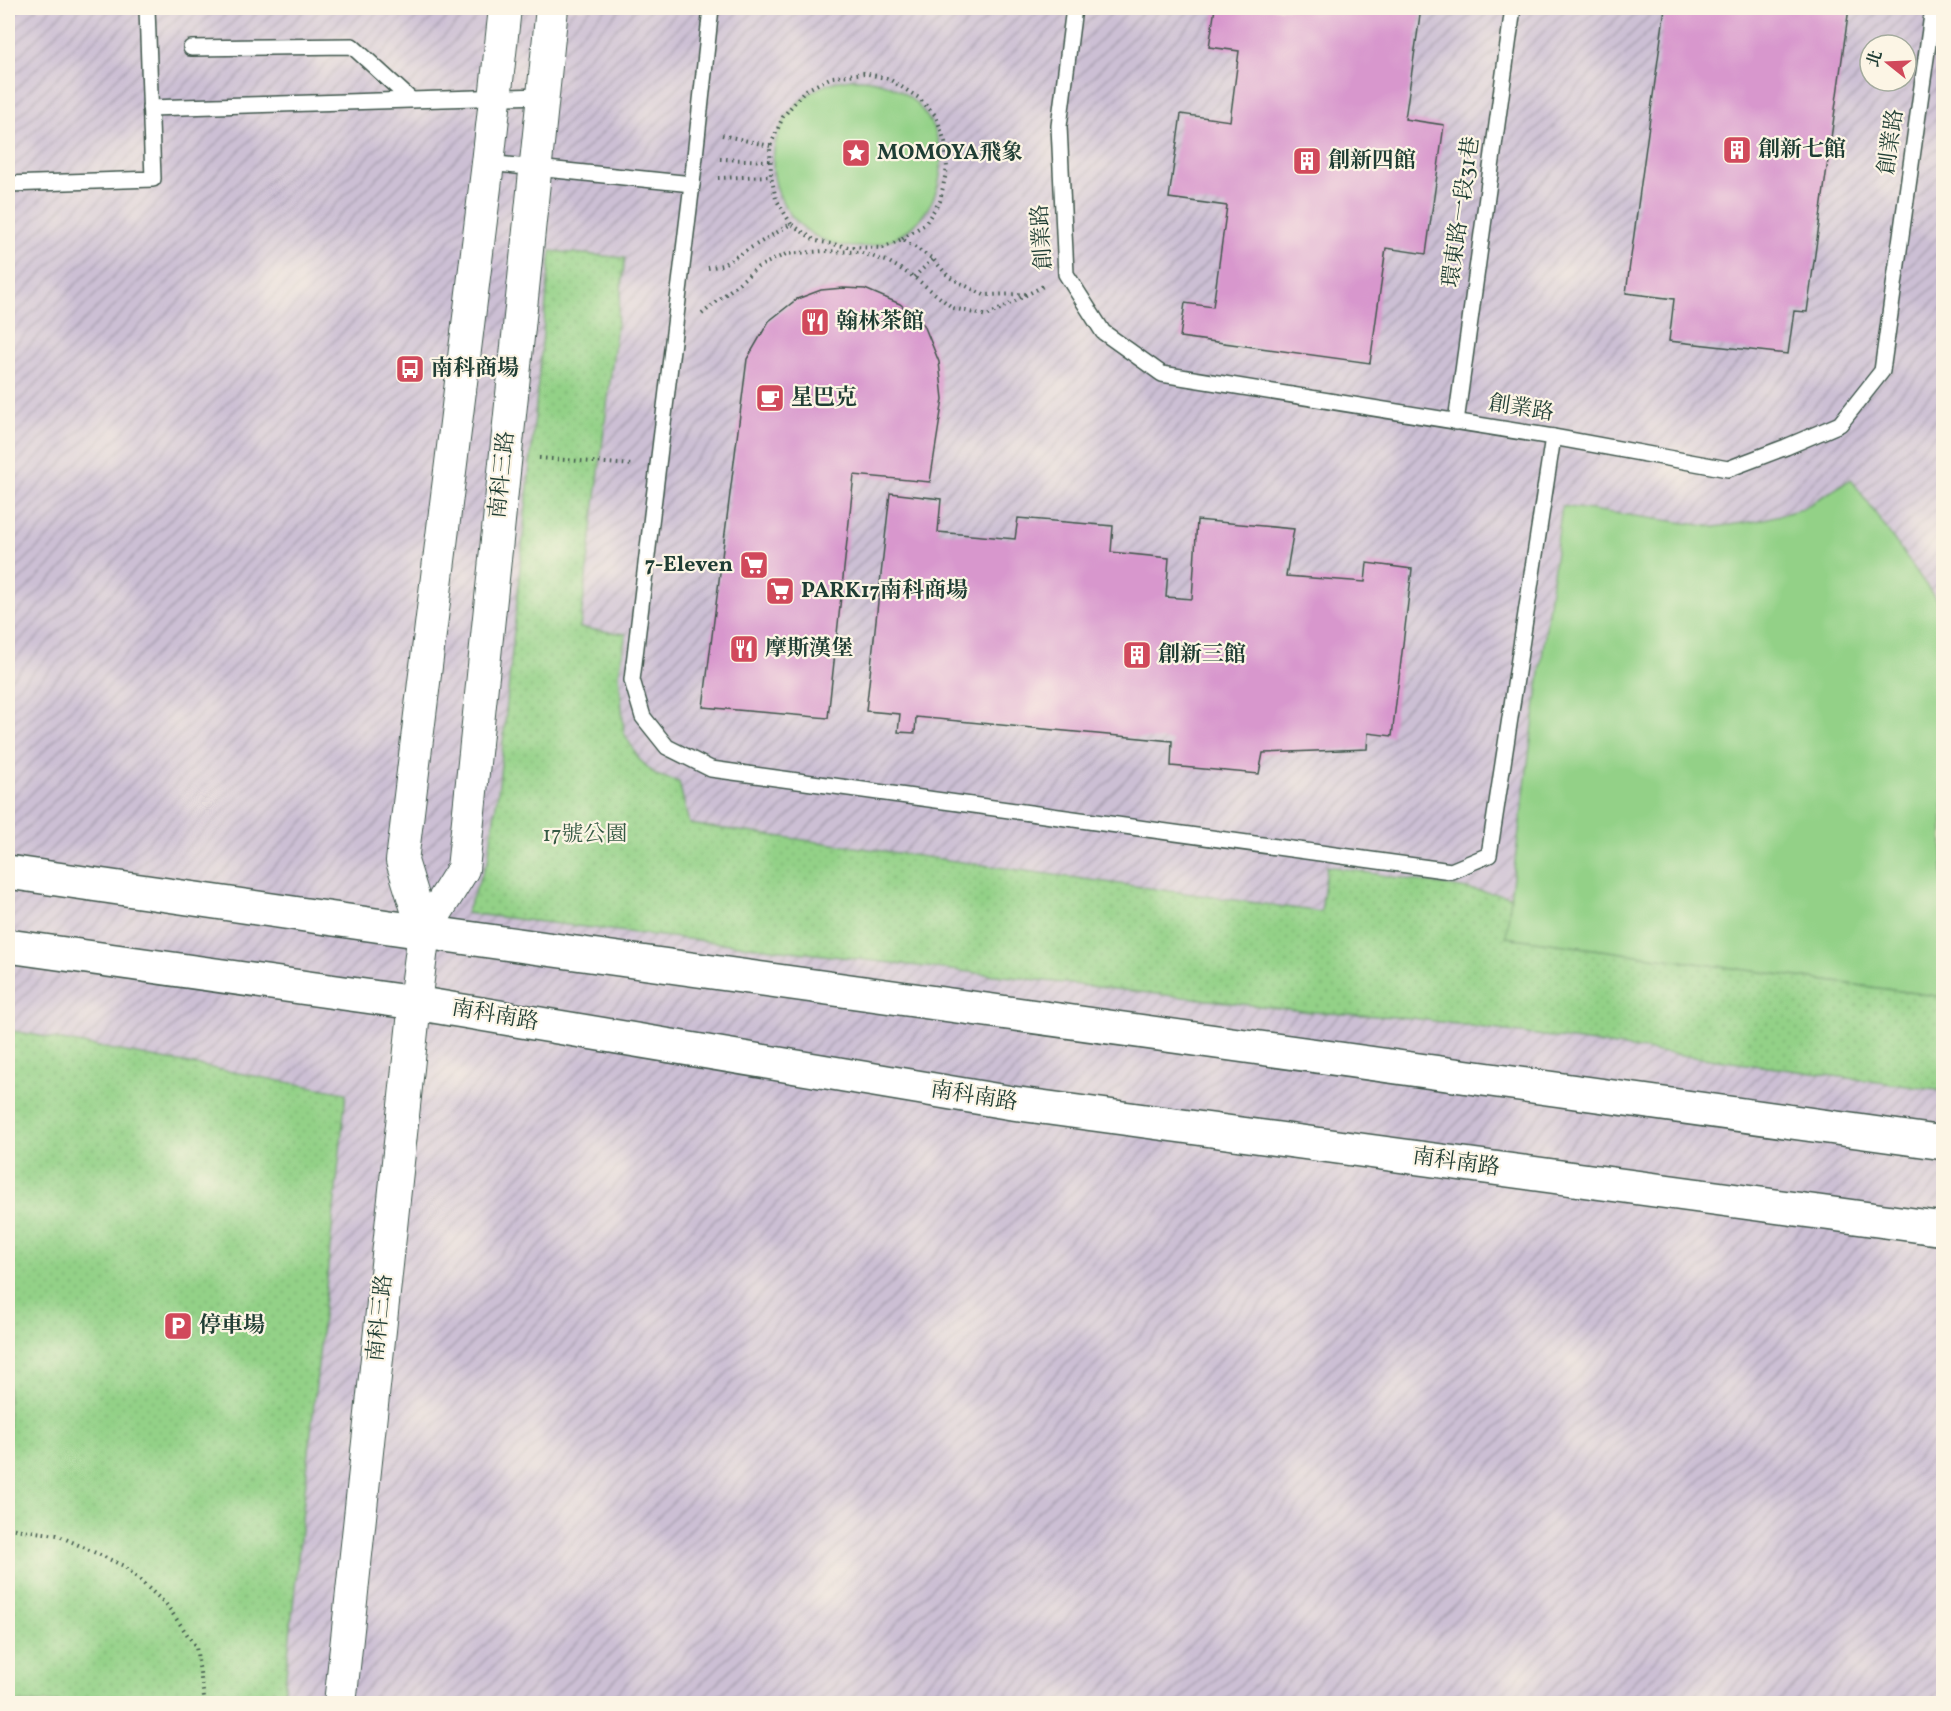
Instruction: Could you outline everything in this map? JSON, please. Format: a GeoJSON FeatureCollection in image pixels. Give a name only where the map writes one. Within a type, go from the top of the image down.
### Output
{"type":"FeatureCollection","features":[{"type":"Feature","properties":{"kind":"street","name":"南科三路"},"geometry":{"type":"LineString","coordinates":[[340,1704],[424,932],[402,861],[505,8]]}},
{"type":"Feature","properties":{"kind":"street","name":"南科三路"},"geometry":{"type":"LineString","coordinates":[[424,932],[463,869],[552,8]]}},
{"type":"Feature","properties":{"kind":"street"},"geometry":{"type":"LineString","coordinates":[[8,872],[1944,1143]]}},
{"type":"Feature","properties":{"kind":"street","name":"南科南路"},"geometry":{"type":"LineString","coordinates":[[8,946],[415,1003],[1012,1103],[1944,1229]]}},
{"type":"Feature","properties":{"kind":"lane"},"geometry":{"type":"LineString","coordinates":[[8,184],[153,179],[147,8]]}},
{"type":"Feature","properties":{"kind":"lane"},"geometry":{"type":"LineString","coordinates":[[711,8],[693,181],[632,680],[643,717],[667,747],[711,769],[1451,871],[1489,855],[1553,437]]}},
{"type":"Feature","properties":{"kind":"lane","name":"創業路"},"geometry":{"type":"LineString","coordinates":[[1074,8],[1059,126],[1066,274],[1102,332],[1162,374],[1553,437],[1728,469],[1840,424],[1882,371],[1933,8]]}},
{"type":"Feature","properties":{"kind":"lane","name":"環東路一段31巷"},"geometry":{"type":"LineString","coordinates":[[1456,422],[1513,8]]}},
{"type":"Feature","properties":{"kind":"lane"},"geometry":{"type":"LineString","coordinates":[[191,48],[352,46],[410,99]]}},
{"type":"Feature","properties":{"kind":"lane"},"geometry":{"type":"LineString","coordinates":[[150,108],[542,96]]}},
{"type":"Feature","properties":{"kind":"lane"},"geometry":{"type":"LineString","coordinates":[[488,163],[534,170],[693,181]]}},
{"type":"Feature","properties":{"kind":"path"},"geometry":{"type":"LineString","coordinates":[[864,73],[889,79],[919,98],[936,116],[945,142],[947,168],[940,201],[925,224],[883,248],[849,247],[816,241],[790,224],[776,199],[770,161],[770,146],[783,117],[804,91],[832,77],[864,73]]}},
{"type":"Feature","properties":{"kind":"path"},"geometry":{"type":"LineString","coordinates":[[698,129],[770,146]]}},
{"type":"Feature","properties":{"kind":"path"},"geometry":{"type":"LineString","coordinates":[[695,158],[770,161]]}},
{"type":"Feature","properties":{"kind":"path"},"geometry":{"type":"LineString","coordinates":[[693,181],[771,176]]}},
{"type":"Feature","properties":{"kind":"path"},"geometry":{"type":"LineString","coordinates":[[681,275],[722,265],[790,224]]}},
{"type":"Feature","properties":{"kind":"path"},"geometry":{"type":"LineString","coordinates":[[902,239],[933,259],[949,277],[984,295],[1029,294]]}},
{"type":"Feature","properties":{"kind":"path"},"geometry":{"type":"LineString","coordinates":[[674,337],[758,267],[786,254],[824,251],[860,252],[889,262],[914,277],[952,308],[987,316],[1066,274]]}},
{"type":"Feature","properties":{"kind":"path"},"geometry":{"type":"LineString","coordinates":[[914,277],[933,259]]}},
{"type":"Feature","properties":{"kind":"path"},"geometry":{"type":"LineString","coordinates":[[505,455],[658,467]]}},
{"type":"Feature","properties":{"kind":"path"},"geometry":{"type":"LineString","coordinates":[[8,1527],[57,1535],[124,1566],[166,1604],[196,1647],[205,1704]]}},
{"type":"Feature","properties":{"kind":"shaded area"},"geometry":{"type":"Polygon","coordinates":[[[8,8],[1943,8],[1943,1703],[8,1703],[8,8]]]}},
{"type":"Feature","properties":{"kind":"green space"},"geometry":{"type":"Polygon","coordinates":[[[857,79],[889,85],[904,93],[916,104],[927,116],[935,131],[941,163],[935,195],[927,210],[916,222],[904,233],[889,241],[857,247],[825,241],[810,233],[798,222],[787,210],[779,195],[773,163],[779,131],[787,116],[798,104],[810,93],[825,85],[857,79]]]}},
{"type":"Feature","properties":{"kind":"green space","name":"17號公園"},"geometry":{"type":"Polygon","coordinates":[[[551,251],[625,258],[580,628],[626,634],[619,674],[624,733],[639,759],[656,775],[679,782],[689,824],[1321,912],[1327,866],[1511,896],[1506,937],[1943,997],[1943,1091],[1412,1018],[1311,1012],[466,913],[488,860],[499,784],[551,251]]]}},
{"type":"Feature","properties":{"kind":"green space"},"geometry":{"type":"Polygon","coordinates":[[[1851,479],[1943,609],[1943,997],[1505,937],[1562,506],[1715,527],[1757,521],[1802,509],[1851,479]]]}},
{"type":"Feature","properties":{"kind":"green space"},"geometry":{"type":"Polygon","coordinates":[[[8,1030],[346,1093],[283,1703],[8,1703],[8,1030]]]}},
{"type":"Feature","properties":{"kind":"building","name":"創新四館"},"geometry":{"type":"Polygon","coordinates":[[[1215,8],[1421,8],[1405,119],[1444,125],[1426,254],[1386,248],[1370,363],[1180,337],[1185,303],[1213,307],[1227,206],[1169,198],[1181,114],[1230,121],[1239,51],[1209,47],[1215,8]]]}},
{"type":"Feature","properties":{"kind":"building","name":"創新七館"},"geometry":{"type":"Polygon","coordinates":[[[1665,8],[1849,8],[1807,312],[1794,311],[1788,354],[1669,341],[1674,299],[1626,293],[1665,8]]]}},
{"type":"Feature","properties":{"kind":"building","name":"PARK17南科商場"},"geometry":{"type":"Polygon","coordinates":[[[865,289],[900,304],[924,325],[939,362],[943,399],[930,482],[854,475],[828,718],[703,707],[747,359],[769,321],[797,299],[821,290],[865,289]]]}},
{"type":"Feature","properties":{"kind":"building","name":"創新三館"},"geometry":{"type":"Polygon","coordinates":[[[890,493],[941,499],[938,532],[1015,539],[1018,518],[1113,526],[1111,552],[1169,558],[1166,597],[1192,599],[1197,520],[1294,529],[1286,576],[1365,582],[1367,563],[1412,569],[1392,736],[1368,733],[1367,749],[1263,753],[1259,774],[1171,766],[1172,741],[916,717],[915,733],[898,732],[900,714],[866,711],[890,493]]]}},
{"type":"Feature","properties":{"kind":"place","name":"創新七館"},"geometry":{"type":"Point","coordinates":[1737,150]}},
{"type":"Feature","properties":{"kind":"place","name":"MOMOYA飛象"},"geometry":{"type":"Point","coordinates":[856,153]}},
{"type":"Feature","properties":{"kind":"place","name":"創新四館"},"geometry":{"type":"Point","coordinates":[1307,161]}},
{"type":"Feature","properties":{"kind":"place","name":"翰林茶館"},"geometry":{"type":"Point","coordinates":[815,322]}},
{"type":"Feature","properties":{"kind":"place","name":"南科商場"},"geometry":{"type":"Point","coordinates":[410,369]}},
{"type":"Feature","properties":{"kind":"place","name":"星巴克"},"geometry":{"type":"Point","coordinates":[770,398]}},
{"type":"Feature","properties":{"kind":"place","name":"7-Eleven"},"geometry":{"type":"Point","coordinates":[754,565]}},
{"type":"Feature","properties":{"kind":"place","name":"PARK17南科商場"},"geometry":{"type":"Point","coordinates":[780,591]}},
{"type":"Feature","properties":{"kind":"place","name":"摩斯漢堡"},"geometry":{"type":"Point","coordinates":[744,649]}},
{"type":"Feature","properties":{"kind":"place","name":"創新三館"},"geometry":{"type":"Point","coordinates":[1137,655]}},
{"type":"Feature","properties":{"kind":"place","name":"停車場"},"geometry":{"type":"Point","coordinates":[178,1326]}}]}
